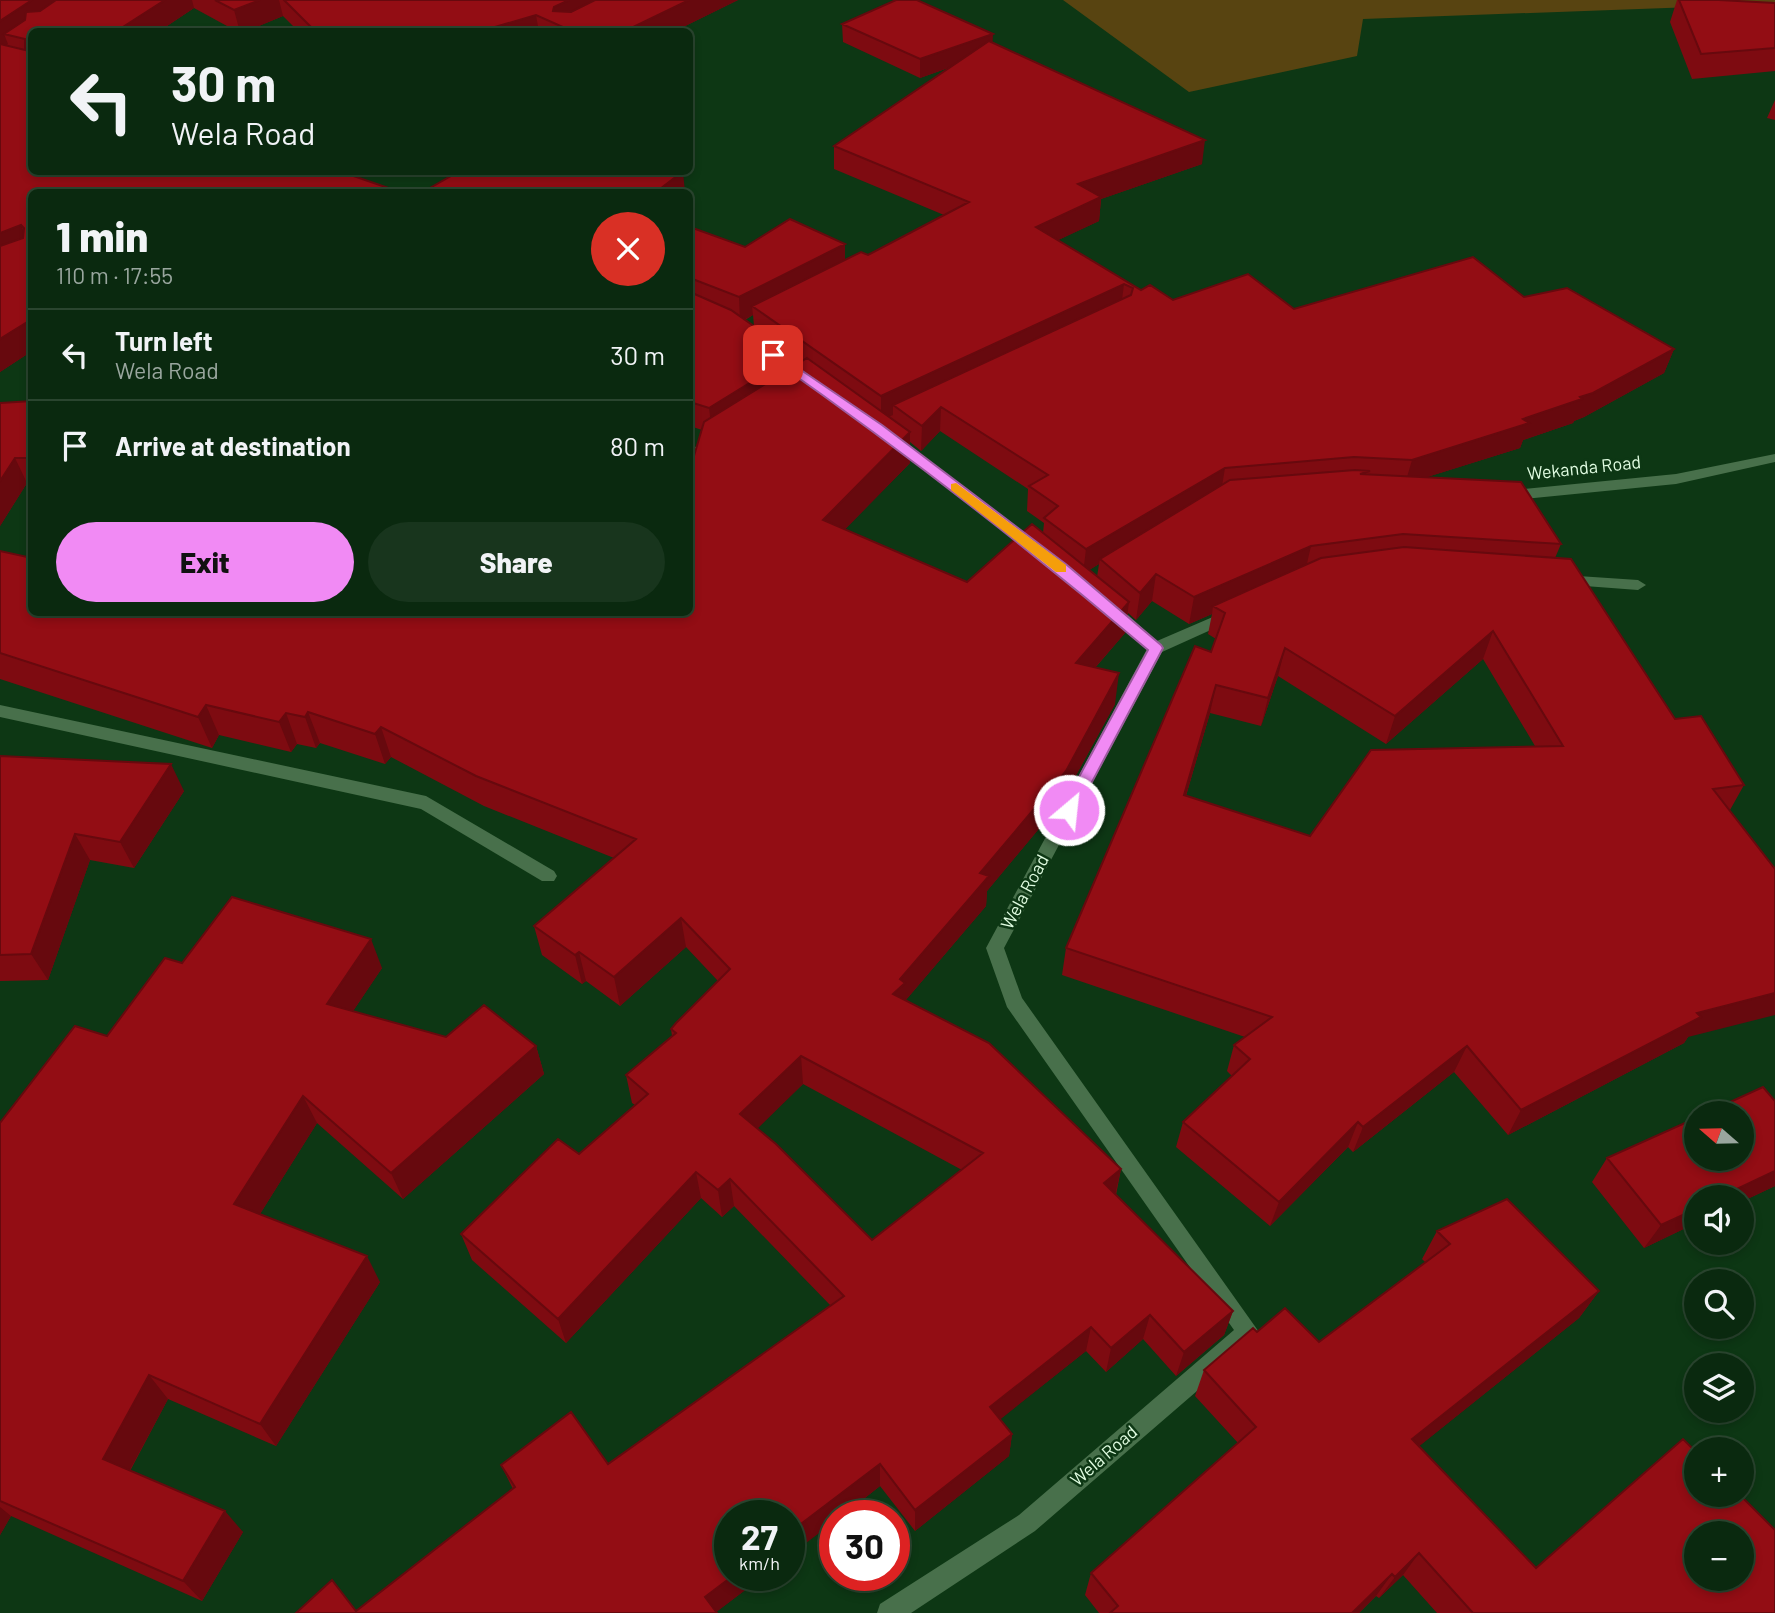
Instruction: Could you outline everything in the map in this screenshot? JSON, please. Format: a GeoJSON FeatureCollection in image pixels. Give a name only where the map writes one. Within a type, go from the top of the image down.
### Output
{"type":"FeatureCollection","features":[{"type":"Feature","properties":{"kind":"street"},"geometry":{"type":"LineString","coordinates":[[878,428],[1050,559]]}},
{"type":"Feature","properties":{"kind":"street"},"geometry":{"type":"LineString","coordinates":[[693,454],[722,435]]}},
{"type":"Feature","properties":{"kind":"street","name":"Wekanda Road"},"geometry":{"type":"LineString","coordinates":[[1483,496],[1676,479],[1775,458]]}},
{"type":"Feature","properties":{"kind":"street"},"geometry":{"type":"LineString","coordinates":[[1543,579],[1637,585]]}},
{"type":"Feature","properties":{"kind":"street"},"geometry":{"type":"LineString","coordinates":[[1093,593],[1156,648],[1244,608]]}},
{"type":"Feature","properties":{"kind":"street","name":"Wela Road"},"geometry":{"type":"LineString","coordinates":[[889,1613],[1027,1523],[1248,1332],[1014,1001],[995,948],[1156,648]]}},
{"type":"Feature","properties":{"kind":"street"},"geometry":{"type":"LineString","coordinates":[[0,711],[426,803],[548,876]]}},
{"type":"Feature","properties":{"kind":"shaded area"},"geometry":{"type":"Polygon","coordinates":[[[1063,0],[1775,0],[1775,4],[1363,19],[1357,56],[1189,92],[1063,0]]]}},
{"type":"Feature","properties":{"kind":"building"},"geometry":{"type":"Polygon","coordinates":[[[0,0],[32,0],[0,21],[0,0]]]}},
{"type":"Feature","properties":{"kind":"building"},"geometry":{"type":"Polygon","coordinates":[[[56,0],[165,0],[121,28],[28,28],[28,175],[351,175],[391,189],[28,189],[28,322],[0,339],[0,246],[23,238],[24,228],[21,225],[0,233],[0,44],[25,50],[25,39],[4,34],[25,20],[26,12],[40,11],[56,0]]]}},
{"type":"Feature","properties":{"kind":"building"},"geometry":{"type":"Polygon","coordinates":[[[215,0],[260,0],[234,10],[215,0]]]}},
{"type":"Feature","properties":{"kind":"building"},"geometry":{"type":"Polygon","coordinates":[[[284,0],[569,0],[554,7],[553,11],[571,12],[595,0],[689,0],[631,28],[565,28],[536,15],[492,28],[312,28],[284,0]]]}},
{"type":"Feature","properties":{"kind":"building"},"geometry":{"type":"Polygon","coordinates":[[[896,0],[917,0],[993,34],[920,59],[842,24],[896,0]]]}},
{"type":"Feature","properties":{"kind":"building"},"geometry":{"type":"Polygon","coordinates":[[[1679,0],[1775,3],[1775,48],[1701,54],[1679,0]]]}},
{"type":"Feature","properties":{"kind":"building"},"geometry":{"type":"Polygon","coordinates":[[[989,41],[1205,140],[1078,184],[1101,197],[1036,227],[1141,290],[1150,285],[1173,300],[1248,274],[1294,309],[1473,257],[1524,297],[1567,288],[1674,349],[1593,393],[1580,397],[1582,399],[1523,419],[1529,423],[1412,460],[1354,457],[1225,468],[1086,549],[1044,518],[1058,506],[1029,486],[1048,475],[941,407],[922,426],[893,405],[1131,295],[1133,288],[1124,284],[881,396],[752,306],[861,252],[868,255],[969,202],[834,146],[989,41]]]}},
{"type":"Feature","properties":{"kind":"building"},"geometry":{"type":"Polygon","coordinates":[[[453,175],[678,175],[660,189],[428,189],[453,175]]]}},
{"type":"Feature","properties":{"kind":"building"},"geometry":{"type":"Polygon","coordinates":[[[790,219],[845,244],[739,297],[693,279],[693,228],[745,247],[790,219]]]}},
{"type":"Feature","properties":{"kind":"building"},"geometry":{"type":"Polygon","coordinates":[[[693,293],[731,310],[795,355],[709,408],[693,403],[693,293]]]}},
{"type":"Feature","properties":{"kind":"building"},"geometry":{"type":"Polygon","coordinates":[[[807,358],[910,432],[823,520],[967,582],[1032,524],[1129,602],[1076,663],[1119,673],[1066,771],[980,873],[989,876],[900,979],[905,983],[893,994],[989,1043],[1121,1169],[1104,1183],[1233,1311],[1184,1352],[1150,1315],[1111,1348],[1091,1327],[990,1407],[1012,1434],[915,1510],[880,1464],[833,1500],[819,1500],[819,1510],[805,1521],[805,1500],[714,1500],[714,1590],[705,1597],[717,1613],[296,1613],[332,1580],[356,1611],[515,1487],[501,1465],[571,1412],[608,1464],[844,1296],[730,1179],[718,1190],[696,1172],[558,1319],[461,1234],[558,1139],[579,1154],[648,1094],[626,1075],[676,1033],[671,1029],[676,1023],[730,969],[681,918],[614,977],[579,952],[575,955],[534,926],[636,839],[476,776],[381,727],[375,734],[308,712],[305,717],[286,713],[279,722],[206,705],[198,717],[0,653],[0,551],[28,557],[28,616],[693,616],[693,459],[704,422],[807,358]],[[801,1056],[740,1114],[776,1144],[872,1240],[983,1153],[801,1056]]]}},
{"type":"Feature","properties":{"kind":"building"},"geometry":{"type":"Polygon","coordinates":[[[28,401],[28,458],[15,458],[0,481],[0,403],[28,401]]]}},
{"type":"Feature","properties":{"kind":"building"},"geometry":{"type":"Polygon","coordinates":[[[1370,471],[1360,474],[1521,482],[1561,544],[1403,534],[1311,546],[1194,597],[1156,574],[1140,593],[1100,559],[1230,480],[1370,471]]]}},
{"type":"Feature","properties":{"kind":"building"},"geometry":{"type":"Polygon","coordinates":[[[1404,547],[1571,559],[1675,719],[1701,716],[1744,785],[1713,789],[1775,869],[1775,993],[1697,1013],[1701,1017],[1521,1110],[1467,1046],[1363,1127],[1358,1122],[1279,1202],[1183,1122],[1250,1059],[1234,1045],[1272,1017],[1066,948],[1195,646],[1211,652],[1225,613],[1213,606],[1321,558],[1404,547]],[[1493,631],[1395,716],[1285,648],[1268,698],[1216,685],[1184,795],[1310,836],[1371,750],[1563,746],[1493,631]]]}},
{"type":"Feature","properties":{"kind":"building"},"geometry":{"type":"Polygon","coordinates":[[[0,756],[171,764],[120,842],[75,834],[31,954],[0,955],[0,756]]]}},
{"type":"Feature","properties":{"kind":"building"},"geometry":{"type":"Polygon","coordinates":[[[232,897],[371,939],[327,1004],[446,1037],[484,1005],[536,1046],[391,1173],[303,1096],[234,1204],[367,1256],[260,1424],[149,1375],[103,1459],[225,1511],[183,1581],[0,1501],[0,1123],[75,1026],[107,1036],[165,958],[182,963],[232,897]]]}},
{"type":"Feature","properties":{"kind":"building"},"geometry":{"type":"Polygon","coordinates":[[[1763,1087],[1775,1101],[1775,1171],[1745,1185],[1684,1185],[1684,1214],[1661,1225],[1607,1158],[1684,1123],[1684,1171],[1754,1171],[1754,1101],[1732,1101],[1763,1087]]]}},
{"type":"Feature","properties":{"kind":"building"},"geometry":{"type":"Polygon","coordinates":[[[1507,1199],[1599,1291],[1412,1439],[1536,1568],[1683,1439],[1684,1507],[1752,1507],[1775,1530],[1775,1613],[1473,1613],[1419,1553],[1395,1577],[1392,1574],[1352,1613],[1110,1613],[1118,1606],[1091,1573],[1256,1427],[1204,1370],[1253,1328],[1257,1332],[1285,1308],[1319,1342],[1450,1244],[1437,1231],[1507,1199]]]}},
{"type":"Feature","properties":{"kind":"slow traffic"},"geometry":{"type":"LineString","coordinates":[[956,487],[1061,568]]}},
{"type":"Feature","properties":{"kind":"route"},"geometry":{"type":"LineString","coordinates":[[773,355],[878,428],[1082,584],[1156,648],[1069,810]]}}]}
